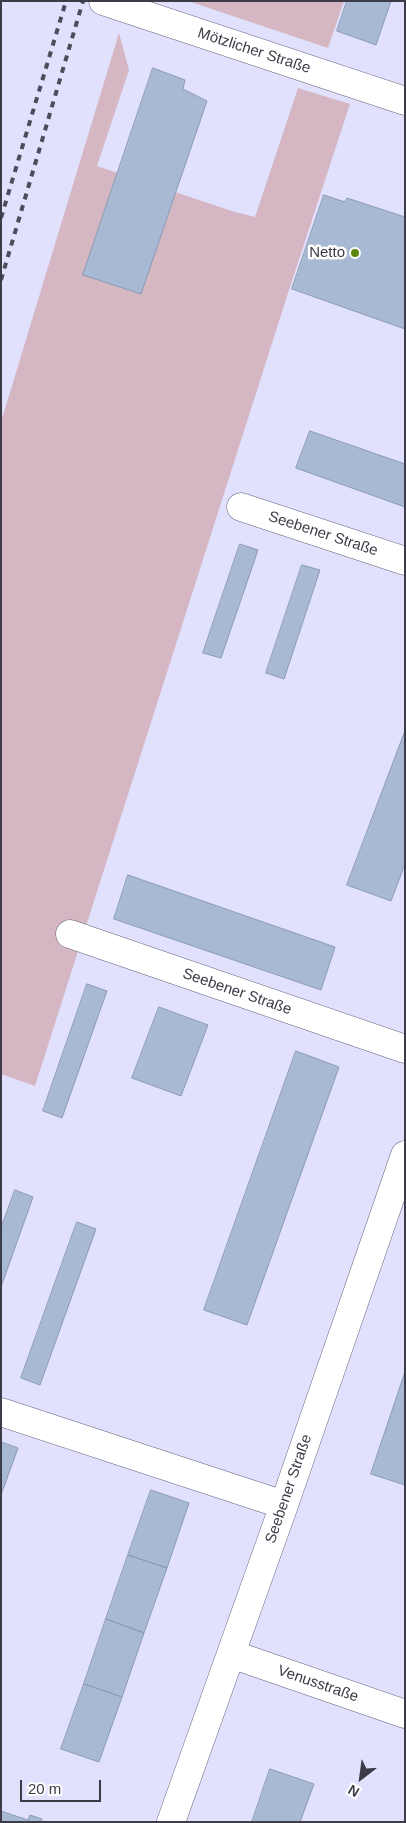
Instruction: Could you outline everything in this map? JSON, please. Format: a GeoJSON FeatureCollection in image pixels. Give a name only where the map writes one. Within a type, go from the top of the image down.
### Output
{"type":"FeatureCollection","features":[{"type":"Feature","properties":{"kind":"street","name":"Mötzlicher Straße"},"geometry":{"type":"LineString","coordinates":[[103,1],[405,101]]}},
{"type":"Feature","properties":{"kind":"street","name":"Seebener Straße"},"geometry":{"type":"LineString","coordinates":[[241,507],[405,561]]}},
{"type":"Feature","properties":{"kind":"street","name":"Seebener Straße"},"geometry":{"type":"LineString","coordinates":[[70,934],[405,1049]]}},
{"type":"Feature","properties":{"kind":"street","name":"Seebener Straße"},"geometry":{"type":"LineString","coordinates":[[171,1822],[284,1506],[405,1155]]}},
{"type":"Feature","properties":{"kind":"street"},"geometry":{"type":"LineString","coordinates":[[1,1412],[284,1506]]}},
{"type":"Feature","properties":{"kind":"street","name":"Venusstraße"},"geometry":{"type":"LineString","coordinates":[[231,1654],[405,1714]]}},
{"type":"Feature","properties":{"kind":"shaded area"},"geometry":{"type":"Polygon","coordinates":[[[188,1],[344,1],[328,48],[188,1]]]}},
{"type":"Feature","properties":{"kind":"shaded area"},"geometry":{"type":"Polygon","coordinates":[[[119,33],[129,70],[97,166],[235,212],[255,217],[298,88],[350,104],[35,1086],[1,1074],[1,422],[119,33]]]}},
{"type":"Feature","properties":{"kind":"building"},"geometry":{"type":"Polygon","coordinates":[[[347,1],[391,1],[376,45],[337,31],[347,1]]]}},
{"type":"Feature","properties":{"kind":"building"},"geometry":{"type":"Polygon","coordinates":[[[153,68],[185,80],[183,89],[207,101],[141,294],[83,275],[153,68]]]}},
{"type":"Feature","properties":{"kind":"building","name":"Netto"},"geometry":{"type":"Polygon","coordinates":[[[324,195],[345,202],[347,198],[405,217],[405,329],[292,289],[324,195]]]}},
{"type":"Feature","properties":{"kind":"building"},"geometry":{"type":"Polygon","coordinates":[[[310,431],[405,464],[405,507],[296,468],[310,431]]]}},
{"type":"Feature","properties":{"kind":"building"},"geometry":{"type":"Polygon","coordinates":[[[240,544],[258,550],[221,658],[203,653],[240,544]]]}},
{"type":"Feature","properties":{"kind":"building"},"geometry":{"type":"Polygon","coordinates":[[[302,565],[320,570],[284,679],[266,673],[302,565]]]}},
{"type":"Feature","properties":{"kind":"building"},"geometry":{"type":"Polygon","coordinates":[[[405,731],[405,864],[391,901],[347,885],[405,731]]]}},
{"type":"Feature","properties":{"kind":"building"},"geometry":{"type":"Polygon","coordinates":[[[128,875],[335,947],[321,990],[114,919],[128,875]]]}},
{"type":"Feature","properties":{"kind":"building"},"geometry":{"type":"Polygon","coordinates":[[[87,984],[107,991],[62,1118],[43,1111],[87,984]]]}},
{"type":"Feature","properties":{"kind":"building"},"geometry":{"type":"Polygon","coordinates":[[[159,1007],[208,1025],[181,1096],[132,1078],[159,1007]]]}},
{"type":"Feature","properties":{"kind":"building"},"geometry":{"type":"Polygon","coordinates":[[[296,1051],[339,1067],[247,1325],[204,1310],[296,1051]]]}},
{"type":"Feature","properties":{"kind":"building"},"geometry":{"type":"Polygon","coordinates":[[[15,1190],[33,1197],[1,1287],[1,1228],[15,1190]]]}},
{"type":"Feature","properties":{"kind":"building"},"geometry":{"type":"Polygon","coordinates":[[[77,1222],[96,1229],[40,1385],[21,1378],[77,1222]]]}},
{"type":"Feature","properties":{"kind":"building"},"geometry":{"type":"Polygon","coordinates":[[[405,1372],[405,1485],[371,1474],[405,1372]]]}},
{"type":"Feature","properties":{"kind":"building"},"geometry":{"type":"Polygon","coordinates":[[[1,1442],[18,1448],[1,1495],[1,1442]]]}},
{"type":"Feature","properties":{"kind":"building"},"geometry":{"type":"Polygon","coordinates":[[[151,1490],[189,1503],[167,1568],[128,1555],[151,1490]]]}},
{"type":"Feature","properties":{"kind":"building"},"geometry":{"type":"Polygon","coordinates":[[[128,1555],[167,1568],[144,1633],[106,1619],[128,1555]]]}},
{"type":"Feature","properties":{"kind":"building"},"geometry":{"type":"Polygon","coordinates":[[[106,1619],[144,1633],[122,1697],[84,1684],[106,1619]]]}},
{"type":"Feature","properties":{"kind":"building"},"geometry":{"type":"Polygon","coordinates":[[[84,1684],[122,1697],[99,1762],[61,1749],[84,1684]]]}},
{"type":"Feature","properties":{"kind":"building"},"geometry":{"type":"Polygon","coordinates":[[[270,1769],[314,1784],[300,1822],[252,1822],[270,1769]]]}},
{"type":"Feature","properties":{"kind":"building"},"geometry":{"type":"Polygon","coordinates":[[[1,1811],[28,1820],[30,1815],[42,1819],[41,1822],[1,1822],[1,1811]]]}},
{"type":"Feature","properties":{"kind":"railway"},"geometry":{"type":"LineString","coordinates":[[1,218],[66,1]]}},
{"type":"Feature","properties":{"kind":"railway"},"geometry":{"type":"LineString","coordinates":[[1,280],[83,1]]}},
{"type":"Feature","properties":{"kind":"place","name":"Netto"},"geometry":{"type":"Point","coordinates":[355,253]}}]}
